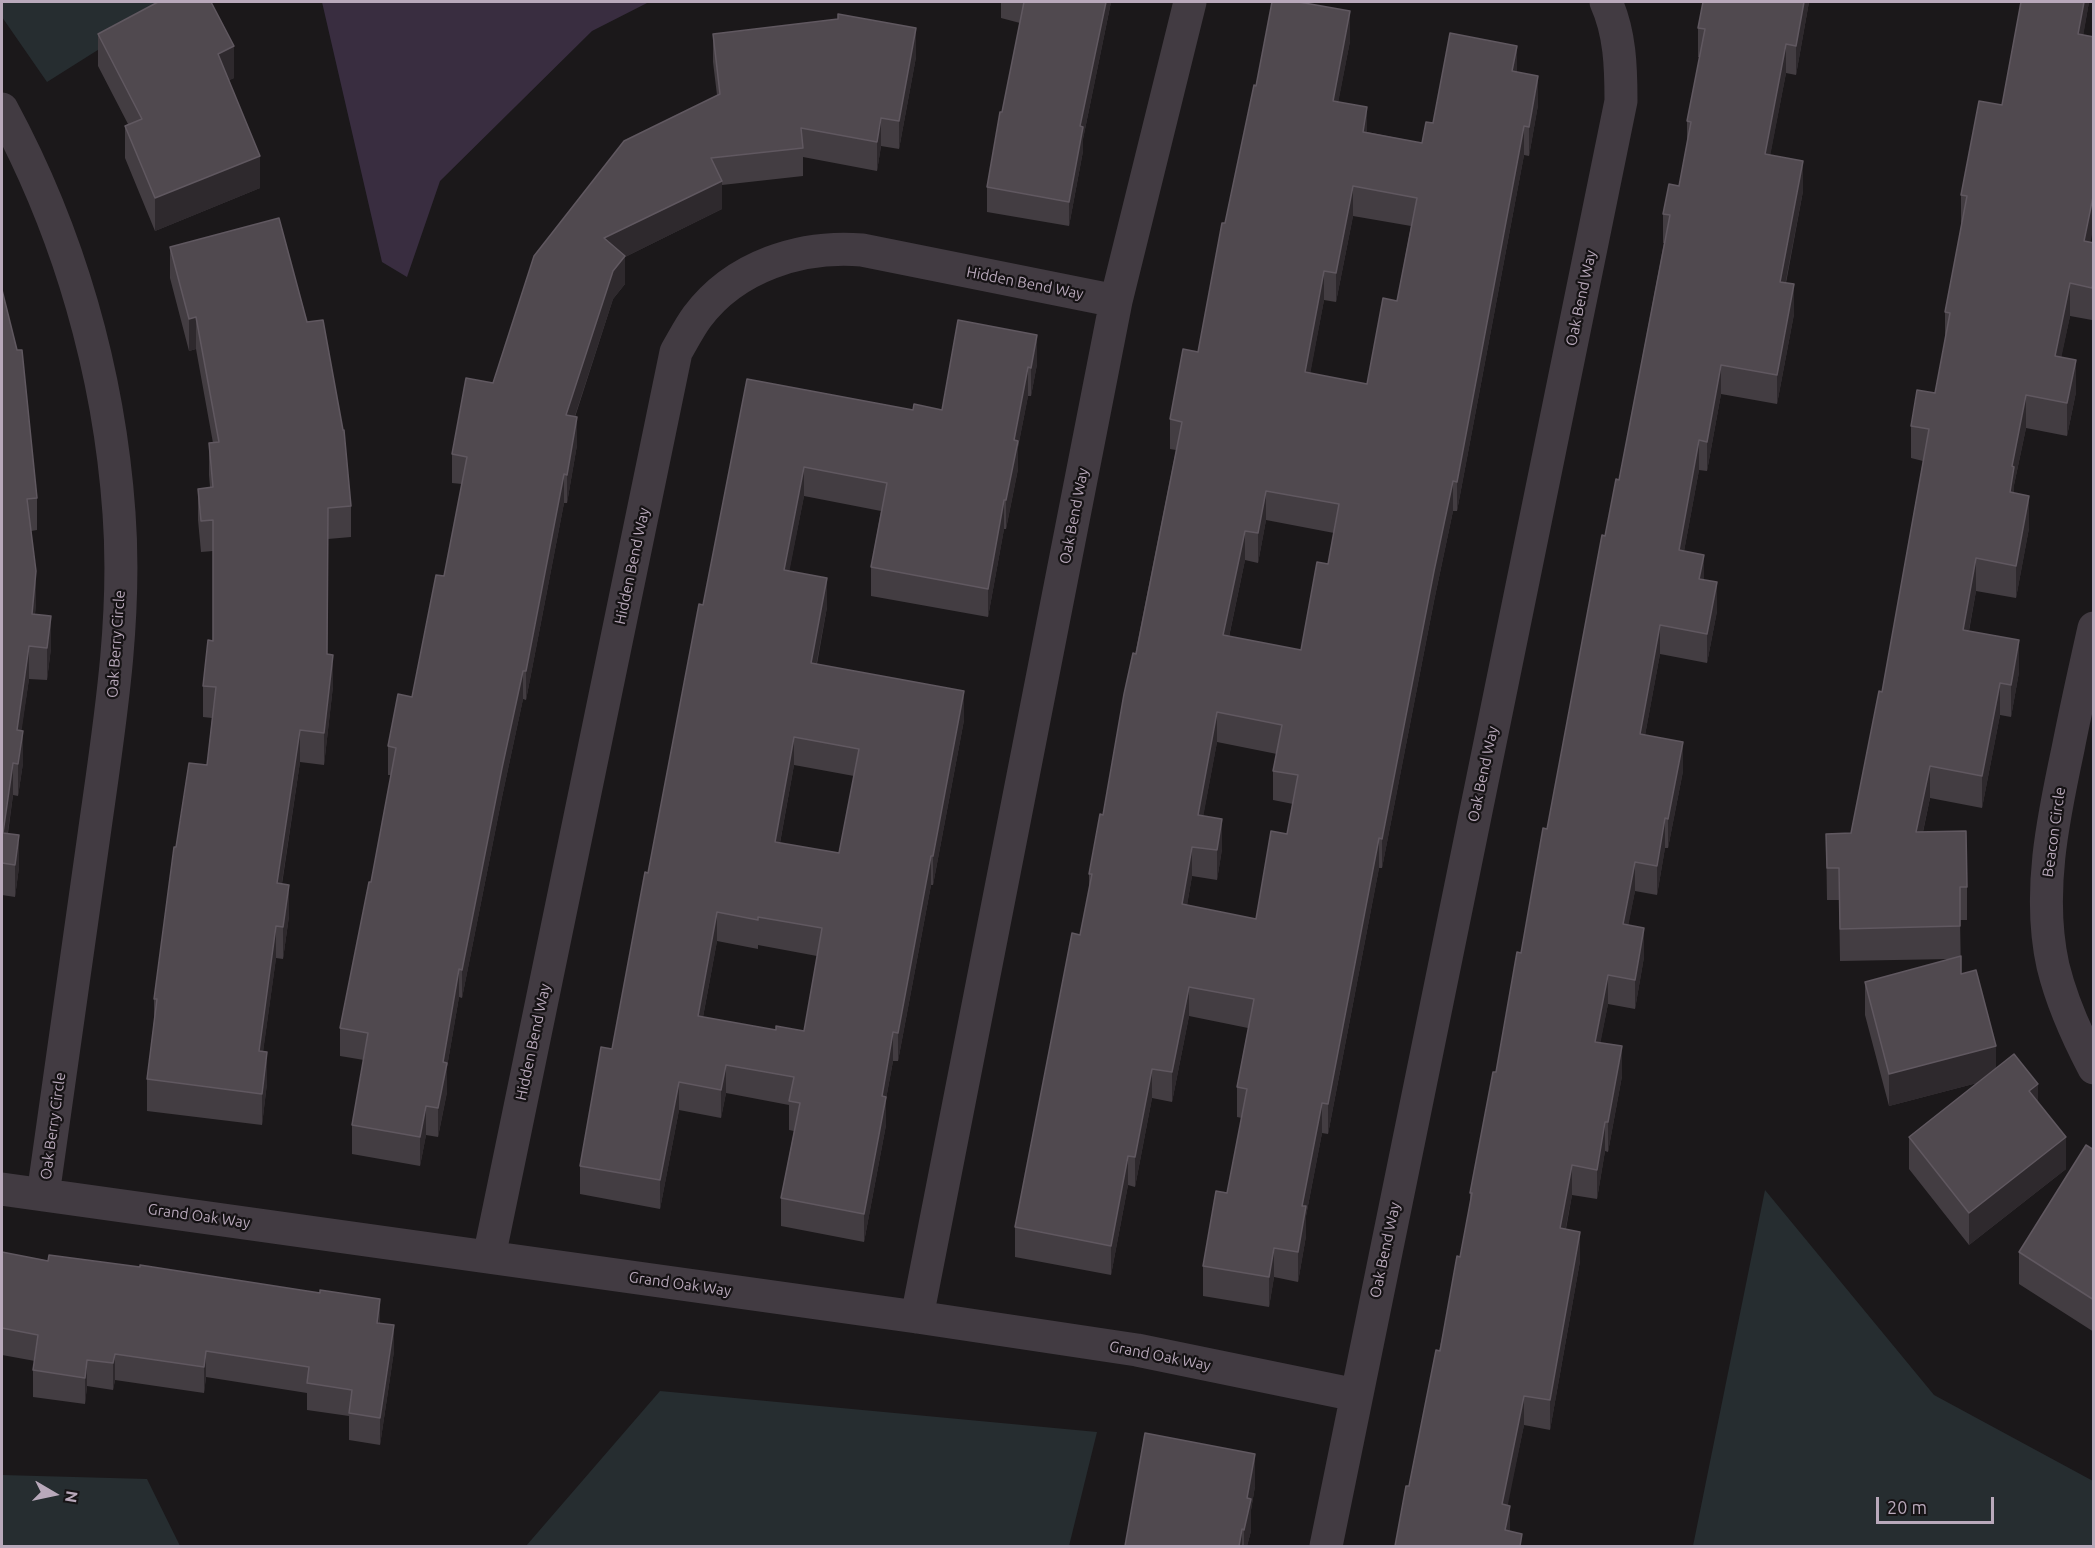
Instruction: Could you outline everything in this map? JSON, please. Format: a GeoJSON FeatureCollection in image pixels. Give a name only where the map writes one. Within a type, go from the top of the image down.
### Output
{"type":"FeatureCollection","features":[{"type":"Feature","properties":{"kind":"street","name":"Oak Bend Way"},"geometry":{"type":"LineString","coordinates":[[917,1317],[1116,301],[1190,2]]}},
{"type":"Feature","properties":{"kind":"street","name":"Oak Bend Way"},"geometry":{"type":"LineString","coordinates":[[1326,1546],[1621,100],[1620,57],[1606,2]]}},
{"type":"Feature","properties":{"kind":"street","name":"Oak Berry Circle"},"geometry":{"type":"LineString","coordinates":[[2,109],[25,151],[58,230],[89,328],[107,412],[119,514],[120,616],[113,702],[43,1195]]}},
{"type":"Feature","properties":{"kind":"street","name":"Hidden Bend Way"},"geometry":{"type":"LineString","coordinates":[[489,1257],[676,352],[698,315],[729,285],[764,265],[799,253],[838,248],[862,250],[1116,301]]}},
{"type":"Feature","properties":{"kind":"street","name":"Beacon Circle"},"geometry":{"type":"LineString","coordinates":[[2094,628],[2060,784],[2048,858],[2046,914],[2053,965],[2070,1021],[2094,1068]]}},
{"type":"Feature","properties":{"kind":"street","name":"Grand Oak Way"},"geometry":{"type":"LineString","coordinates":[[2,1189],[1137,1350],[1356,1395]]}},
{"type":"Feature","properties":{"kind":"shaded area"},"geometry":{"type":"Polygon","coordinates":[[[2,2],[174,2],[47,82],[2,17],[2,2]]]}},
{"type":"Feature","properties":{"kind":"shaded area"},"geometry":{"type":"Polygon","coordinates":[[[322,2],[649,2],[592,31],[440,181],[407,277],[382,262],[322,2]]]}},
{"type":"Feature","properties":{"kind":"shaded area"},"geometry":{"type":"Polygon","coordinates":[[[1765,1190],[1934,1395],[2093,1481],[2093,1546],[1693,1546],[1765,1190]]]}},
{"type":"Feature","properties":{"kind":"shaded area"},"geometry":{"type":"Polygon","coordinates":[[[660,1391],[1097,1432],[1069,1546],[526,1546],[660,1391]]]}},
{"type":"Feature","properties":{"kind":"shaded area"},"geometry":{"type":"Polygon","coordinates":[[[2,1475],[147,1479],[180,1546],[2,1546],[2,1475]]]}},
{"type":"Feature","properties":{"kind":"building"},"geometry":{"type":"Polygon","coordinates":[[[158,2],[211,2],[234,46],[218,54],[260,156],[155,198],[125,126],[142,119],[98,34],[158,2]]]}},
{"type":"Feature","properties":{"kind":"building"},"geometry":{"type":"Polygon","coordinates":[[[1024,2],[1106,2],[1080,126],[1083,127],[1069,202],[987,187],[1000,112],[1002,112],[1024,2]]]}},
{"type":"Feature","properties":{"kind":"building"},"geometry":{"type":"Polygon","coordinates":[[[1272,2],[1299,2],[1350,11],[1333,101],[1367,107],[1363,132],[1422,143],[1426,122],[1433,123],[1450,33],[1517,46],[1512,71],[1538,76],[1529,127],[1524,126],[1457,482],[1453,481],[1434,571],[1382,839],[1379,838],[1328,1104],[1322,1103],[1302,1206],[1306,1206],[1298,1252],[1274,1248],[1269,1277],[1203,1266],[1216,1191],[1227,1193],[1247,1089],[1237,1087],[1254,999],[1189,987],[1172,1072],[1152,1069],[1135,1157],[1128,1156],[1111,1246],[1015,1227],[1072,933],[1080,935],[1092,874],[1089,874],[1100,814],[1103,815],[1124,694],[1133,653],[1136,654],[1182,422],[1170,419],[1183,349],[1198,352],[1222,223],[1225,223],[1254,85],[1256,86],[1272,2]],[[1353,186],[1336,273],[1324,271],[1305,372],[1367,384],[1383,298],[1397,301],[1417,198],[1353,186]],[[1266,491],[1258,533],[1245,531],[1223,635],[1301,650],[1317,562],[1328,564],[1339,504],[1266,491]],[[1217,712],[1198,815],[1222,819],[1217,850],[1192,847],[1182,904],[1256,919],[1271,831],[1287,834],[1298,775],[1273,771],[1282,725],[1217,712]]]}},
{"type":"Feature","properties":{"kind":"building"},"geometry":{"type":"Polygon","coordinates":[[[1703,2],[1804,2],[1796,46],[1786,44],[1765,154],[1803,161],[1780,282],[1794,284],[1777,375],[1721,365],[1707,442],[1699,440],[1679,550],[1704,555],[1699,579],[1717,582],[1707,634],[1660,625],[1640,734],[1683,742],[1668,819],[1665,818],[1657,866],[1635,862],[1623,924],[1644,928],[1635,980],[1608,975],[1595,1042],[1622,1046],[1597,1170],[1572,1165],[1560,1228],[1580,1232],[1550,1400],[1524,1396],[1502,1504],[1510,1506],[1505,1530],[1522,1534],[1520,1546],[1395,1546],[1436,1350],[1440,1351],[1457,1256],[1460,1257],[1493,1072],[1496,1072],[1517,952],[1521,953],[1543,828],[1547,829],[1602,535],[1605,536],[1616,479],[1619,480],[1670,215],[1663,214],[1669,184],[1679,186],[1691,122],[1687,121],[1705,29],[1698,28],[1703,2]]]}},
{"type":"Feature","properties":{"kind":"building"},"geometry":{"type":"Polygon","coordinates":[[[2021,2],[2084,2],[2078,34],[2094,37],[2094,192],[2084,241],[2094,243],[2094,279],[2092,288],[2070,283],[2055,356],[2076,360],[2067,403],[2026,395],[2012,466],[2014,467],[2010,492],[2029,496],[2016,566],[1976,558],[1963,630],[2019,640],[2011,685],[2000,683],[1982,776],[1930,766],[1916,832],[1966,831],[1967,887],[1960,887],[1960,926],[1840,929],[1839,868],[1827,868],[1826,834],[1851,833],[1879,691],[1882,692],[1929,429],[1911,426],[1917,390],[1935,393],[1950,313],[1945,312],[1967,196],[1961,195],[1979,101],[2002,105],[2021,2]]]}},
{"type":"Feature","properties":{"kind":"building"},"geometry":{"type":"Polygon","coordinates":[[[838,14],[916,28],[899,121],[881,118],[877,142],[801,128],[803,148],[711,158],[722,181],[604,238],[625,256],[613,271],[566,415],[577,417],[567,475],[564,474],[526,671],[523,671],[502,768],[462,970],[459,969],[443,1062],[447,1063],[438,1108],[426,1106],[420,1137],[352,1125],[368,1033],[340,1028],[396,748],[388,746],[398,694],[412,697],[436,575],[444,576],[467,457],[452,454],[466,378],[493,383],[534,256],[624,141],[720,94],[713,34],[838,19],[838,14]]]}},
{"type":"Feature","properties":{"kind":"building"},"geometry":{"type":"Polygon","coordinates":[[[279,218],[307,322],[323,320],[344,430],[351,506],[328,508],[327,654],[333,655],[324,733],[300,730],[277,883],[289,885],[283,927],[276,926],[259,1051],[267,1052],[262,1094],[147,1079],[157,999],[154,999],[174,847],[176,847],[189,763],[207,765],[216,687],[203,686],[208,640],[213,641],[213,520],[201,521],[198,489],[213,487],[209,443],[219,442],[196,317],[189,319],[170,247],[279,218]]]}},
{"type":"Feature","properties":{"kind":"building"},"geometry":{"type":"Polygon","coordinates":[[[2,290],[17,350],[22,350],[37,498],[27,499],[36,571],[32,614],[51,616],[47,648],[29,646],[17,730],[23,731],[18,764],[13,763],[3,833],[19,835],[15,865],[2,863],[2,290]]]}},
{"type":"Feature","properties":{"kind":"building"},"geometry":{"type":"Polygon","coordinates":[[[958,320],[1037,335],[1031,368],[1028,367],[1014,440],[1018,441],[1006,500],[1004,500],[988,589],[871,567],[887,483],[804,467],[784,570],[827,578],[811,663],[964,691],[898,1033],[893,1032],[882,1096],[886,1097],[864,1214],[781,1198],[800,1103],[789,1101],[794,1077],[726,1065],[721,1090],[679,1082],[660,1180],[580,1166],[601,1047],[612,1049],[699,604],[703,605],[747,379],[913,410],[914,404],[942,410],[958,320]],[[794,737],[775,842],[839,853],[859,749],[794,737]],[[717,912],[698,1016],[776,1030],[776,1026],[804,1031],[822,928],[717,912]]]}},
{"type":"Feature","properties":{"kind":"building"},"geometry":{"type":"Polygon","coordinates":[[[1961,956],[1961,974],[1976,970],[1996,1046],[1889,1074],[1865,982],[1961,956]]]}},
{"type":"Feature","properties":{"kind":"building"},"geometry":{"type":"Polygon","coordinates":[[[2014,1054],[2038,1084],[2029,1091],[2066,1137],[1969,1213],[1909,1137],[2014,1054]]]}},
{"type":"Feature","properties":{"kind":"building"},"geometry":{"type":"Polygon","coordinates":[[[2086,1145],[2094,1150],[2094,1300],[2019,1252],[2086,1145]]]}},
{"type":"Feature","properties":{"kind":"building"},"geometry":{"type":"Polygon","coordinates":[[[2,1252],[48,1261],[49,1255],[140,1267],[140,1265],[320,1293],[320,1290],[380,1299],[377,1323],[394,1325],[380,1418],[349,1413],[352,1390],[307,1383],[309,1367],[206,1351],[204,1367],[115,1354],[113,1363],[87,1360],[85,1378],[33,1370],[38,1335],[2,1328],[2,1252]]]}},
{"type":"Feature","properties":{"kind":"building"},"geometry":{"type":"Polygon","coordinates":[[[1145,1433],[1255,1454],[1247,1498],[1251,1499],[1239,1546],[1125,1546],[1145,1433]]]}}]}
